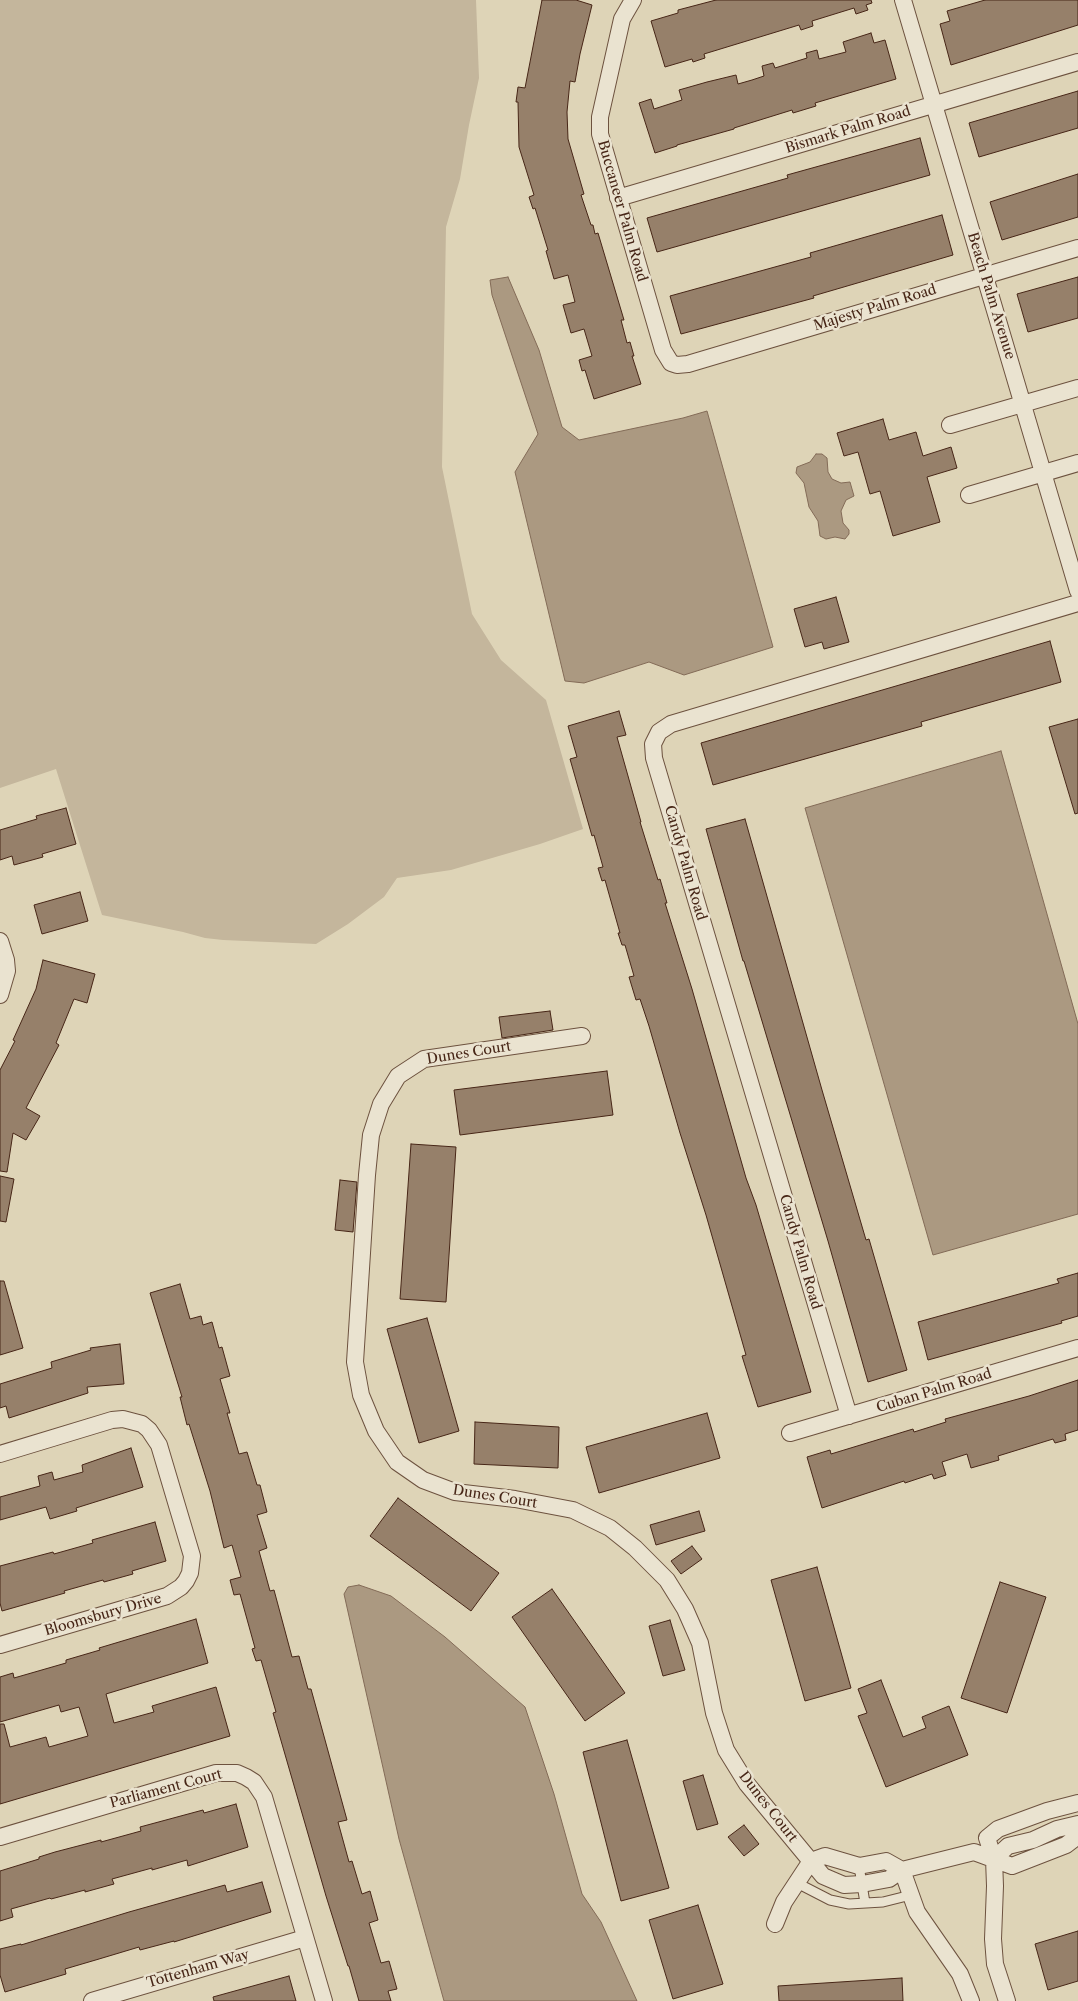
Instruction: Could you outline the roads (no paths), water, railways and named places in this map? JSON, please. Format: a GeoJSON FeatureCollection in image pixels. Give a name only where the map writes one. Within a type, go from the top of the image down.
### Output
{"type":"FeatureCollection","features":[{"type":"Feature","properties":{"kind":"street","name":"Buccaneer Palm Road"},"geometry":{"type":"LineString","coordinates":[[633,0],[622,19],[600,117],[601,142],[663,350],[671,363]]}},
{"type":"Feature","properties":{"kind":"street","name":"Beach Palm Avenue"},"geometry":{"type":"LineString","coordinates":[[903,0],[1078,591]]}},
{"type":"Feature","properties":{"kind":"street","name":"Bismark Palm Road"},"geometry":{"type":"LineString","coordinates":[[618,198],[1078,62]]}},
{"type":"Feature","properties":{"kind":"street","name":"Majesty Palm Road"},"geometry":{"type":"LineString","coordinates":[[671,363],[676,365],[688,364],[1078,248]]}},
{"type":"Feature","properties":{"kind":"street"},"geometry":{"type":"LineString","coordinates":[[950,424],[1078,388]]}},
{"type":"Feature","properties":{"kind":"street"},"geometry":{"type":"LineString","coordinates":[[969,494],[1078,463]]}},
{"type":"Feature","properties":{"kind":"street","name":"Candy Palm Road"},"geometry":{"type":"LineString","coordinates":[[849,1416],[654,758],[653,744],[659,732],[670,724],[1078,604]]}},
{"type":"Feature","properties":{"kind":"street"},"geometry":{"type":"LineString","coordinates":[[0,941],[6,960],[7,971],[0,995]]}},
{"type":"Feature","properties":{"kind":"street","name":"Dunes Court"},"geometry":{"type":"LineString","coordinates":[[582,1036],[424,1059],[398,1076],[381,1104],[371,1135],[355,1362],[361,1395],[376,1431],[397,1462],[423,1480],[455,1492],[573,1510],[610,1528],[635,1548],[667,1580],[685,1609],[700,1643],[714,1713],[726,1750],[747,1784],[823,1876],[844,1885],[862,1884],[889,1879],[902,1870],[974,1852],[1012,1866],[1066,1845],[1078,1836]]}},
{"type":"Feature","properties":{"kind":"street","name":"Cuban Palm Road"},"geometry":{"type":"LineString","coordinates":[[790,1433],[1078,1348]]}},
{"type":"Feature","properties":{"kind":"street","name":"Bloomsbury Drive"},"geometry":{"type":"LineString","coordinates":[[0,1454],[112,1420],[123,1419],[142,1424],[149,1430],[159,1445],[190,1548],[192,1565],[190,1573],[181,1587],[167,1596],[0,1645]]}},
{"type":"Feature","properties":{"kind":"street","name":"Parliament Court"},"geometry":{"type":"LineString","coordinates":[[0,1837],[216,1773],[237,1773],[254,1782],[264,1797],[324,2001]]}},
{"type":"Feature","properties":{"kind":"street"},"geometry":{"type":"LineString","coordinates":[[994,1858],[1029,1830],[1046,1811],[1078,1803]]}},
{"type":"Feature","properties":{"kind":"street"},"geometry":{"type":"LineString","coordinates":[[1007,2001],[996,1964],[992,1939],[995,1886],[994,1858],[987,1838],[998,1829],[1058,1829],[1078,1824]]}},
{"type":"Feature","properties":{"kind":"street"},"geometry":{"type":"LineString","coordinates":[[776,1924],[784,1902],[811,1861],[825,1856],[859,1866],[886,1861],[902,1870],[917,1912],[960,1974],[971,2001]]}},
{"type":"Feature","properties":{"kind":"street","name":"Tottenham Way"},"geometry":{"type":"LineString","coordinates":[[92,2001],[305,1938]]}},
{"type":"Feature","properties":{"kind":"lane"},"geometry":{"type":"LineString","coordinates":[[1029,1830],[1041,1856]]}},
{"type":"Feature","properties":{"kind":"lane"},"geometry":{"type":"LineString","coordinates":[[859,1866],[865,1903]]}},
{"type":"Feature","properties":{"kind":"lane"},"geometry":{"type":"LineString","coordinates":[[797,1883],[830,1900],[849,1904],[883,1902],[911,1895]]}}]}
